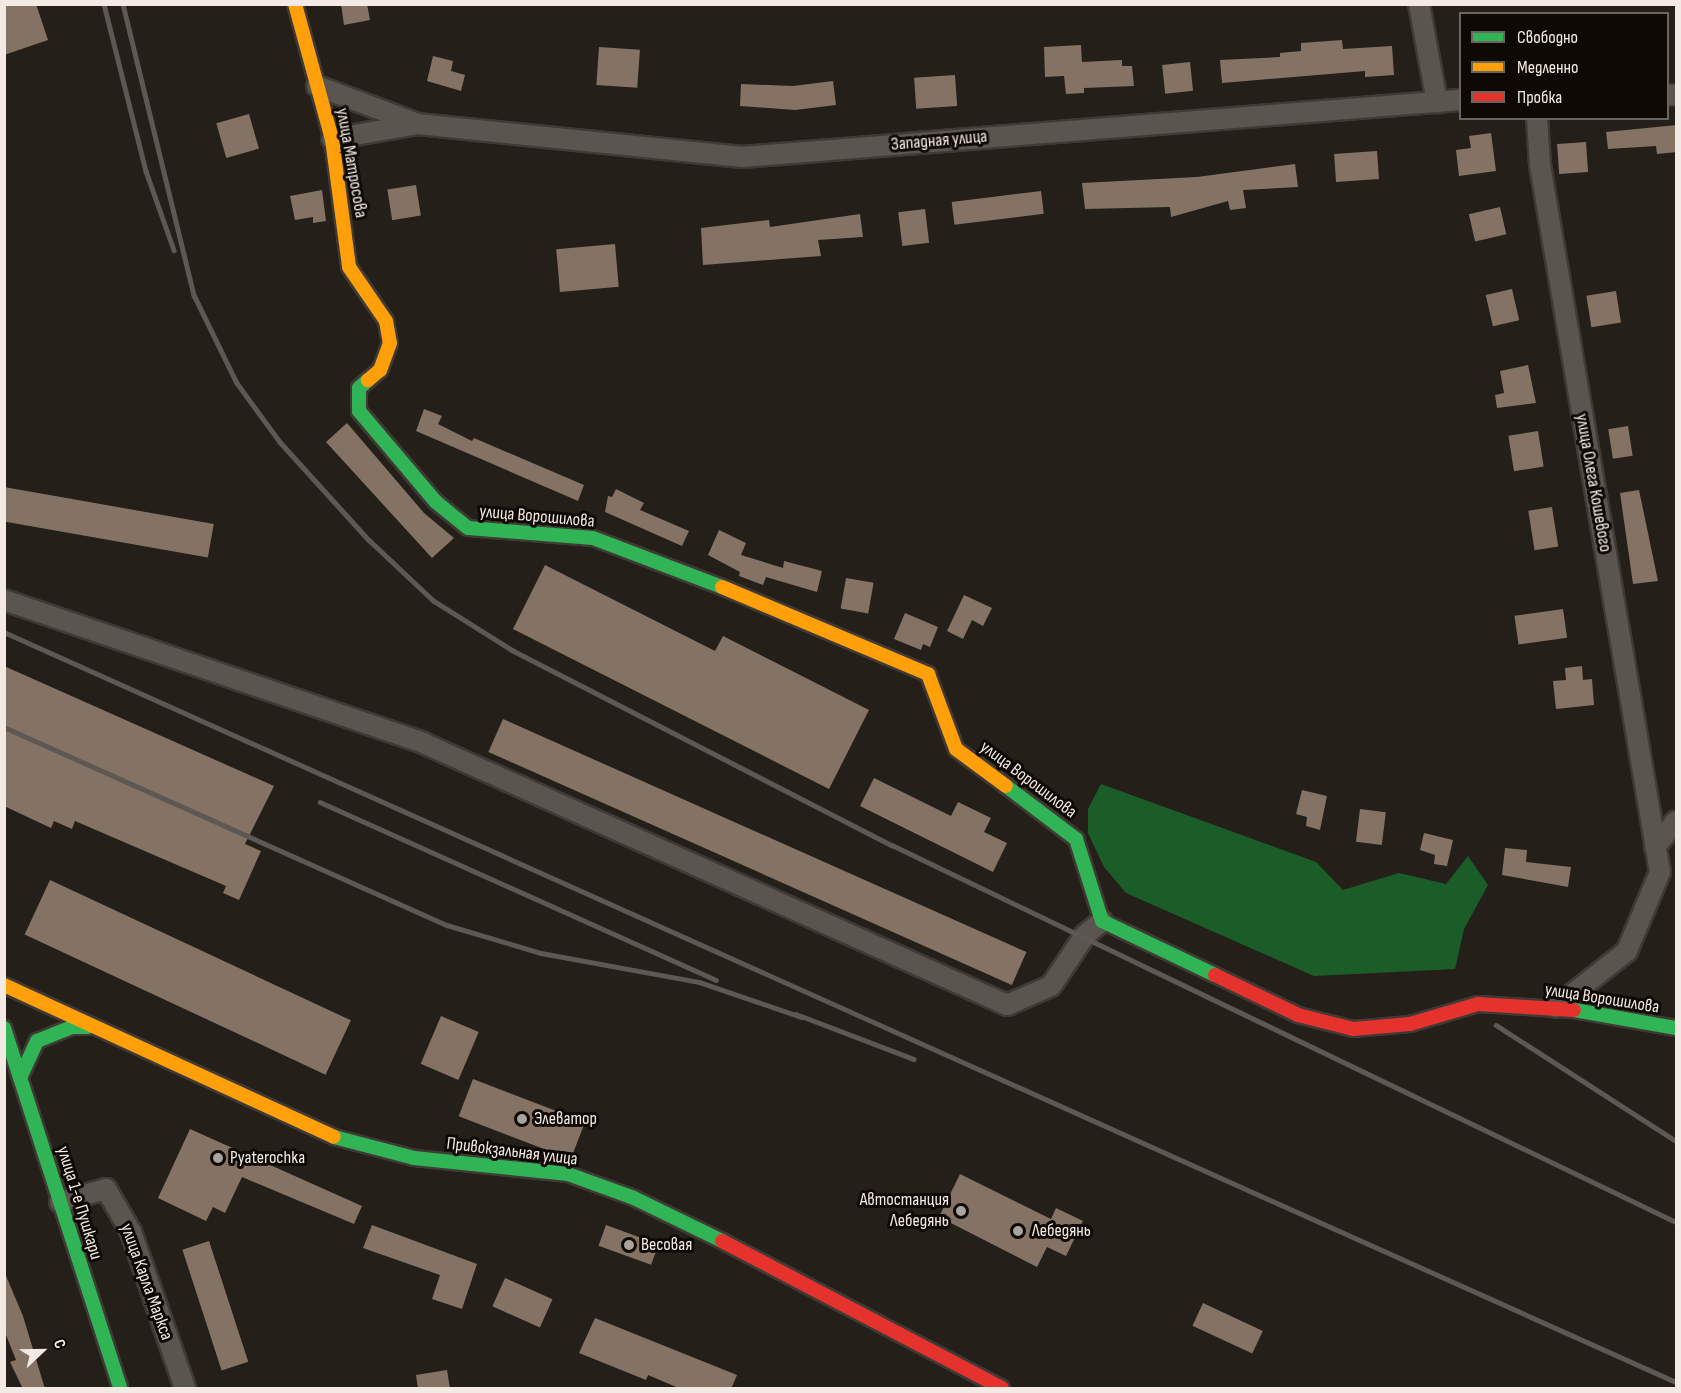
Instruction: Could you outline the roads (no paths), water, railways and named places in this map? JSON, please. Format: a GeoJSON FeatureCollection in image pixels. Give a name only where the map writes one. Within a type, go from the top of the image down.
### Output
{"type":"FeatureCollection","features":[{"type":"Feature","properties":{"kind":"street","name":"улица Матросова"},"geometry":{"type":"LineString","coordinates":[[295,4],[332,139],[349,267],[386,321]]}},
{"type":"Feature","properties":{"kind":"street"},"geometry":{"type":"LineString","coordinates":[[1419,4],[1437,102]]}},
{"type":"Feature","properties":{"kind":"street"},"geometry":{"type":"LineString","coordinates":[[317,86],[418,124]]}},
{"type":"Feature","properties":{"kind":"street","name":"Западная улица"},"geometry":{"type":"LineString","coordinates":[[418,124],[742,157],[1459,100]]}},
{"type":"Feature","properties":{"kind":"street","name":"улица Олега Кошевого"},"geometry":{"type":"LineString","coordinates":[[1537,120],[1540,165],[1660,872],[1628,951],[1556,1007]]}},
{"type":"Feature","properties":{"kind":"street"},"geometry":{"type":"LineString","coordinates":[[332,139],[418,124]]}},
{"type":"Feature","properties":{"kind":"street","name":"улица Ворошилова"},"geometry":{"type":"LineString","coordinates":[[386,321],[390,343],[380,370],[358,388],[359,411],[436,502],[468,528],[593,538],[771,606],[928,674],[956,749],[1076,839],[1102,921],[1298,1015],[1353,1029],[1410,1024],[1478,1005],[1556,1007],[1677,1028]]}},
{"type":"Feature","properties":{"kind":"street"},"geometry":{"type":"LineString","coordinates":[[4,600],[423,743],[1007,1005],[1051,986],[1085,935],[1102,921]]}},
{"type":"Feature","properties":{"kind":"street"},"geometry":{"type":"LineString","coordinates":[[1655,847],[1677,821]]}},
{"type":"Feature","properties":{"kind":"street","name":"Привокзальная улица"},"geometry":{"type":"LineString","coordinates":[[4,985],[88,1027],[354,1144],[414,1158],[568,1174],[634,1198],[779,1269],[1002,1389]]}},
{"type":"Feature","properties":{"kind":"street"},"geometry":{"type":"LineString","coordinates":[[20,1078],[37,1041],[70,1027],[88,1027]]}},
{"type":"Feature","properties":{"kind":"street","name":"улица 1-е Пушкари"},"geometry":{"type":"LineString","coordinates":[[4,1028],[120,1389]]}},
{"type":"Feature","properties":{"kind":"street","name":"улица Карла Маркса"},"geometry":{"type":"LineString","coordinates":[[60,1202],[106,1189],[131,1232],[185,1389]]}},
{"type":"Feature","properties":{"kind":"railway"},"geometry":{"type":"LineString","coordinates":[[104,4],[146,171],[174,250]]}},
{"type":"Feature","properties":{"kind":"railway"},"geometry":{"type":"LineString","coordinates":[[123,4],[194,295],[237,383],[280,442],[369,540],[434,601],[512,650],[892,845],[1676,1222]]}},
{"type":"Feature","properties":{"kind":"railway"},"geometry":{"type":"LineString","coordinates":[[4,632],[1676,1382]]}},
{"type":"Feature","properties":{"kind":"railway"},"geometry":{"type":"LineString","coordinates":[[4,727],[447,925],[541,953],[699,982],[802,1017]]}},
{"type":"Feature","properties":{"kind":"railway"},"geometry":{"type":"LineString","coordinates":[[320,802],[716,980]]}},
{"type":"Feature","properties":{"kind":"railway"},"geometry":{"type":"LineString","coordinates":[[796,1014],[914,1059]]}},
{"type":"Feature","properties":{"kind":"railway"},"geometry":{"type":"LineString","coordinates":[[1496,1025],[1676,1141]]}},
{"type":"Feature","properties":{"kind":"place","name":"Элеватор"},"geometry":{"type":"Point","coordinates":[522,1119]}},
{"type":"Feature","properties":{"kind":"place","name":"Pyaterochka"},"geometry":{"type":"Point","coordinates":[218,1158]}},
{"type":"Feature","properties":{"kind":"place","name":"Автостанция Лебедянь"},"geometry":{"type":"Point","coordinates":[961,1211]}},
{"type":"Feature","properties":{"kind":"place","name":"Лебедянь"},"geometry":{"type":"Point","coordinates":[1018,1231]}},
{"type":"Feature","properties":{"kind":"place","name":"Весовая"},"geometry":{"type":"Point","coordinates":[629,1245]}}]}
